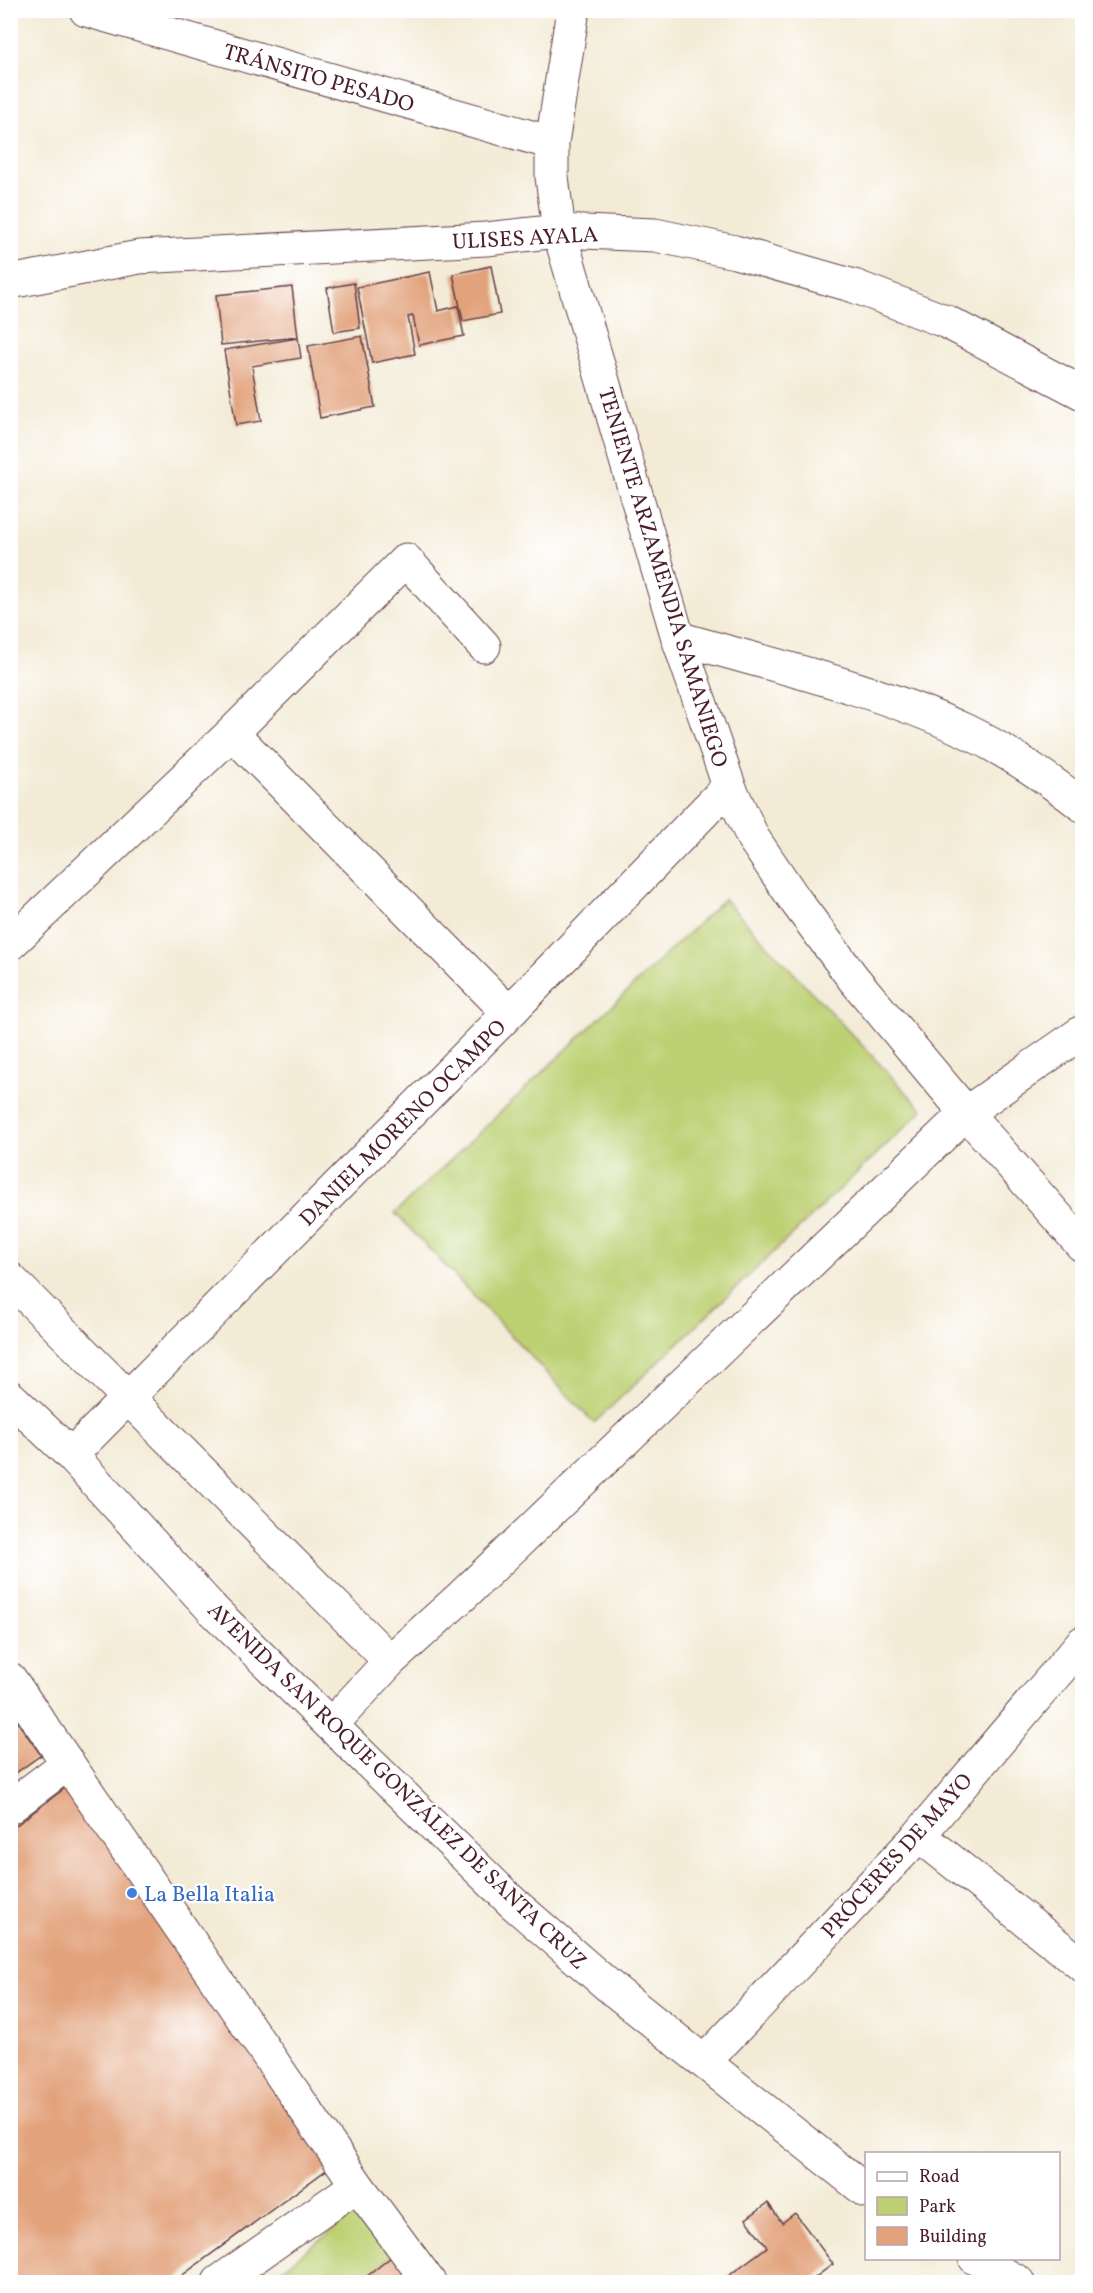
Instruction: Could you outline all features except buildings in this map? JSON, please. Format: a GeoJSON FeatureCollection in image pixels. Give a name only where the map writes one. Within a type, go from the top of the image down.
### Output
{"type":"FeatureCollection","features":[{"type":"Feature","properties":{"kind":"main road","name":"TRÁNSITO PESADO"},"geometry":{"type":"LineString","coordinates":[[86,10],[552,143]]}},
{"type":"Feature","properties":{"kind":"main road","name":"TENIENTE ARZAMENDIA SAMANIEGO"},"geometry":{"type":"LineString","coordinates":[[573,10],[552,143],[552,177],[559,231],[678,638],[729,786],[753,837],[795,900],[853,978],[966,1113],[1083,1245]]}},
{"type":"Feature","properties":{"kind":"main road","name":"ULISES AYALA"},"geometry":{"type":"LineString","coordinates":[[10,282],[139,257],[486,238],[559,231],[655,234],[735,252],[854,286],[947,322],[1083,393]]}},
{"type":"Feature","properties":{"kind":"main road"},"geometry":{"type":"LineString","coordinates":[[10,944],[232,733],[406,560],[484,646]]}},
{"type":"Feature","properties":{"kind":"main road"},"geometry":{"type":"LineString","coordinates":[[678,638],[849,687],[911,708],[967,732],[1013,757],[1083,805]]}},
{"type":"Feature","properties":{"kind":"main road"},"geometry":{"type":"LineString","coordinates":[[232,733],[509,1013]]}},
{"type":"Feature","properties":{"kind":"main road","name":"DANIEL MORENO OCAMPO"},"geometry":{"type":"LineString","coordinates":[[71,1455],[509,1013],[729,786]]}},
{"type":"Feature","properties":{"kind":"main road"},"geometry":{"type":"LineString","coordinates":[[331,1725],[390,1661],[462,1596],[966,1113],[1083,1032]]}},
{"type":"Feature","properties":{"kind":"main road"},"geometry":{"type":"LineString","coordinates":[[10,1279],[390,1661]]}},
{"type":"Feature","properties":{"kind":"main road","name":"AVENIDA SAN ROQUE GONZÁLEZ DE SANTA CRUZ"},"geometry":{"type":"LineString","coordinates":[[10,1397],[71,1455],[213,1610],[399,1789],[512,1902],[610,1988],[865,2189]]}},
{"type":"Feature","properties":{"kind":"main road","name":"PRÓCERES DE MAYO"},"geometry":{"type":"LineString","coordinates":[[704,2062],[919,1835],[1083,1643]]}},
{"type":"Feature","properties":{"kind":"main road"},"geometry":{"type":"LineString","coordinates":[[10,1679],[357,2185],[429,2283]]}},
{"type":"Feature","properties":{"kind":"main road"},"geometry":{"type":"LineString","coordinates":[[10,1807],[68,1763]]}},
{"type":"Feature","properties":{"kind":"main road"},"geometry":{"type":"LineString","coordinates":[[919,1835],[1083,1965]]}},
{"type":"Feature","properties":{"kind":"main road"},"geometry":{"type":"LineString","coordinates":[[219,2283],[357,2185]]}},
{"type":"Feature","properties":{"kind":"main road"},"geometry":{"type":"LineString","coordinates":[[977,2260],[1018,2283]]}},
{"type":"Feature","properties":{"kind":"green space"},"geometry":{"type":"Polygon","coordinates":[[[724,899],[923,1110],[594,1423],[395,1213],[724,899]]]}},
{"type":"Feature","properties":{"kind":"green space"},"geometry":{"type":"Polygon","coordinates":[[[362,2208],[396,2253],[360,2282],[265,2282],[362,2208]]]}},
{"type":"Feature","properties":{"kind":"place","name":"La Bella Italia"},"geometry":{"type":"Point","coordinates":[132,1893]}}]}
